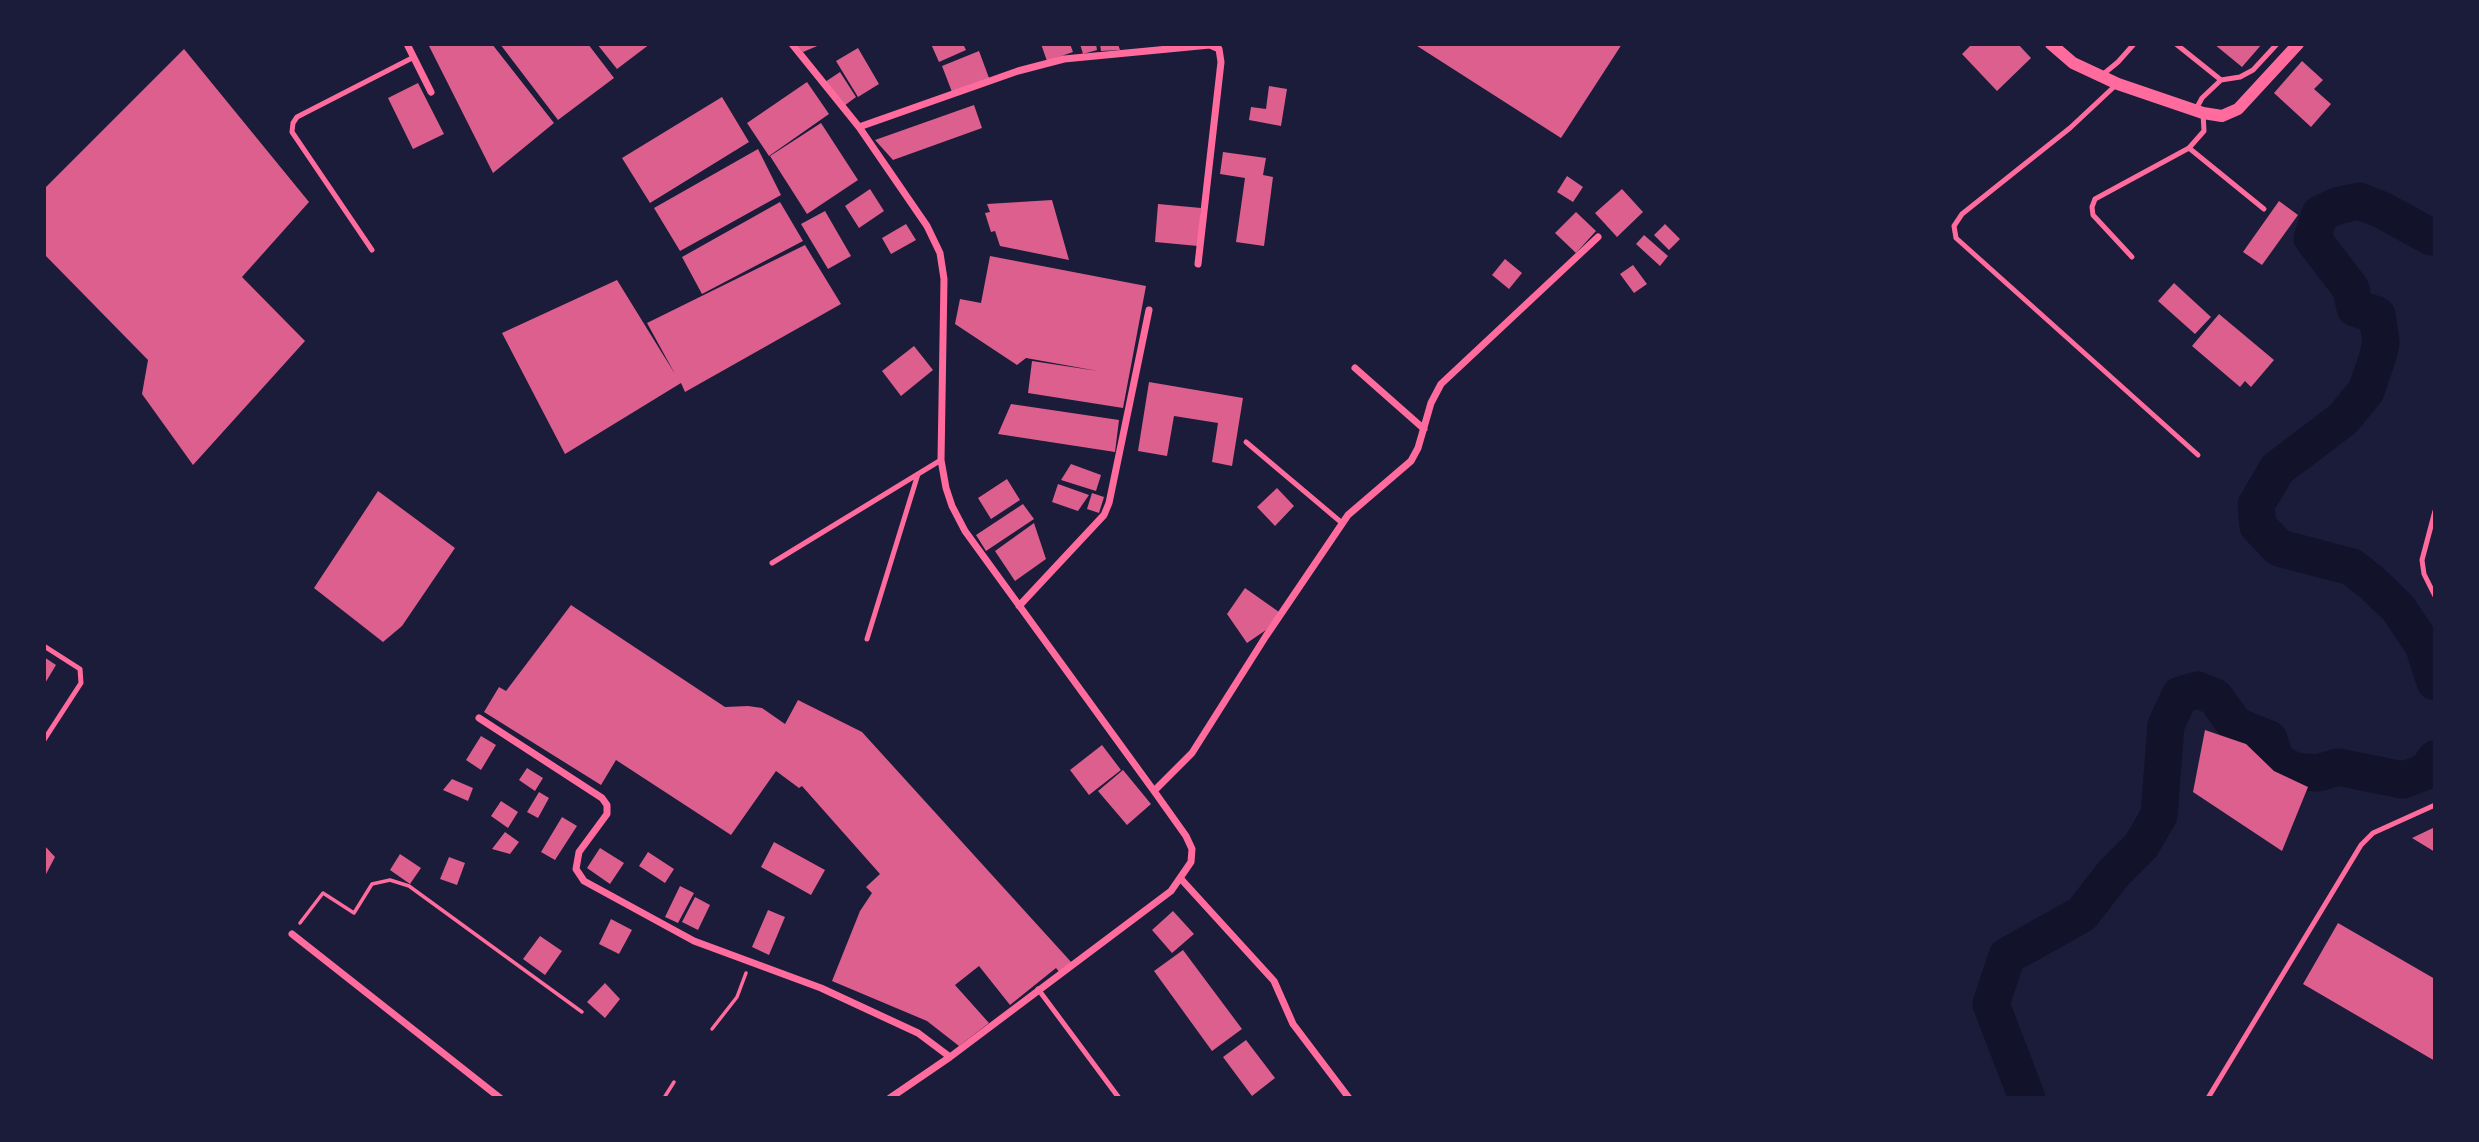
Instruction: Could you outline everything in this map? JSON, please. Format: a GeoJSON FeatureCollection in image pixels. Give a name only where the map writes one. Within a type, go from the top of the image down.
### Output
{"type":"FeatureCollection","features":[{"type":"Feature","properties":{"kind":"street"},"geometry":{"type":"LineString","coordinates":[[407,44],[431,92]]}},
{"type":"Feature","properties":{"kind":"street"},"geometry":{"type":"LineString","coordinates":[[792,44],[859,127],[927,226],[940,253],[944,279],[941,460],[946,488],[961,523],[1186,836],[1192,849],[1191,862],[1171,891],[950,1057],[890,1098]]}},
{"type":"Feature","properties":{"kind":"street"},"geometry":{"type":"LineString","coordinates":[[859,127],[1018,71],[1064,59],[1210,44],[1219,49],[1221,62],[1198,264]]}},
{"type":"Feature","properties":{"kind":"street"},"geometry":{"type":"LineString","coordinates":[[2050,44],[2073,63],[2118,84],[2199,112],[2222,116],[2238,109],[2298,44]]}},
{"type":"Feature","properties":{"kind":"street"},"geometry":{"type":"LineString","coordinates":[[1154,791],[1192,753],[1348,515],[1411,461],[1418,448],[1431,403],[1441,384],[1598,237]]}},
{"type":"Feature","properties":{"kind":"street"},"geometry":{"type":"LineString","coordinates":[[1019,606],[1104,515],[1112,490],[1149,310]]}},
{"type":"Feature","properties":{"kind":"street"},"geometry":{"type":"LineString","coordinates":[[1355,368],[1424,429]]}},
{"type":"Feature","properties":{"kind":"street"},"geometry":{"type":"LineString","coordinates":[[479,718],[602,798],[607,805],[607,814],[579,852],[576,869],[584,880],[694,941],[821,988],[918,1033],[950,1057]]}},
{"type":"Feature","properties":{"kind":"street"},"geometry":{"type":"LineString","coordinates":[[1181,879],[1274,981],[1293,1024],[1349,1098]]}},
{"type":"Feature","properties":{"kind":"street"},"geometry":{"type":"LineString","coordinates":[[292,934],[500,1098]]}},
{"type":"Feature","properties":{"kind":"lane"},"geometry":{"type":"LineString","coordinates":[[2101,76],[2134,44]]}},
{"type":"Feature","properties":{"kind":"lane"},"geometry":{"type":"LineString","coordinates":[[2176,44],[2221,80]]}},
{"type":"Feature","properties":{"kind":"lane"},"geometry":{"type":"LineString","coordinates":[[2132,257],[2093,215],[2092,206],[2095,199],[2189,148],[2204,131],[2199,112],[2202,98],[2221,80],[2240,77],[2253,70],[2277,44]]}},
{"type":"Feature","properties":{"kind":"lane"},"geometry":{"type":"LineString","coordinates":[[372,250],[292,132],[293,123],[298,117],[414,57]]}},
{"type":"Feature","properties":{"kind":"lane"},"geometry":{"type":"LineString","coordinates":[[2118,84],[2070,128],[1962,214],[1954,226],[1956,238],[2198,455]]}},
{"type":"Feature","properties":{"kind":"lane"},"geometry":{"type":"LineString","coordinates":[[2189,148],[2264,209]]}},
{"type":"Feature","properties":{"kind":"lane"},"geometry":{"type":"LineString","coordinates":[[1246,442],[1342,523]]}},
{"type":"Feature","properties":{"kind":"lane"},"geometry":{"type":"LineString","coordinates":[[772,563],[941,460]]}},
{"type":"Feature","properties":{"kind":"lane"},"geometry":{"type":"LineString","coordinates":[[867,639],[918,474]]}},
{"type":"Feature","properties":{"kind":"lane"},"geometry":{"type":"LineString","coordinates":[[2435,511],[2422,560],[2424,574],[2435,596]]}},
{"type":"Feature","properties":{"kind":"lane"},"geometry":{"type":"LineString","coordinates":[[44,646],[80,669],[81,683],[44,740]]}},
{"type":"Feature","properties":{"kind":"lane"},"geometry":{"type":"LineString","coordinates":[[2208,1098],[2361,845],[2390,824],[2435,805]]}},
{"type":"Feature","properties":{"kind":"lane"},"geometry":{"type":"LineString","coordinates":[[1038,989],[1119,1098]]}},
{"type":"Feature","properties":{"kind":"path"},"geometry":{"type":"LineString","coordinates":[[292,934],[323,893],[354,913],[372,884],[390,880],[410,886],[582,1012]]}},
{"type":"Feature","properties":{"kind":"path"},"geometry":{"type":"LineString","coordinates":[[712,1030],[737,997],[750,961]]}},
{"type":"Feature","properties":{"kind":"path"},"geometry":{"type":"LineString","coordinates":[[664,1098],[674,1082]]}},
{"type":"Feature","properties":{"kind":"building"},"geometry":{"type":"Polygon","coordinates":[[[428,44],[492,44],[554,123],[493,173],[428,44]]]}},
{"type":"Feature","properties":{"kind":"building"},"geometry":{"type":"Polygon","coordinates":[[[500,44],[588,44],[614,78],[558,120],[500,44]]]}},
{"type":"Feature","properties":{"kind":"building"},"geometry":{"type":"Polygon","coordinates":[[[597,44],[650,44],[617,69],[597,44]]]}},
{"type":"Feature","properties":{"kind":"building"},"geometry":{"type":"Polygon","coordinates":[[[796,44],[822,44],[803,52],[796,44]]]}},
{"type":"Feature","properties":{"kind":"building"},"geometry":{"type":"Polygon","coordinates":[[[931,44],[963,44],[966,50],[939,62],[931,44]]]}},
{"type":"Feature","properties":{"kind":"building"},"geometry":{"type":"Polygon","coordinates":[[[1041,44],[1070,44],[1073,52],[1047,61],[1041,44]]]}},
{"type":"Feature","properties":{"kind":"building"},"geometry":{"type":"Polygon","coordinates":[[[1080,44],[1096,44],[1097,50],[1083,54],[1080,44]]]}},
{"type":"Feature","properties":{"kind":"building"},"geometry":{"type":"Polygon","coordinates":[[[1100,44],[1118,44],[1120,50],[1101,51],[1100,44]]]}},
{"type":"Feature","properties":{"kind":"building"},"geometry":{"type":"Polygon","coordinates":[[[1414,44],[1622,44],[1561,138],[1414,44]]]}},
{"type":"Feature","properties":{"kind":"building"},"geometry":{"type":"Polygon","coordinates":[[[1972,44],[2018,44],[2031,58],[1997,91],[1962,54],[1972,44]]]}},
{"type":"Feature","properties":{"kind":"building"},"geometry":{"type":"Polygon","coordinates":[[[2214,44],[2262,44],[2242,67],[2214,44]]]}},
{"type":"Feature","properties":{"kind":"building"},"geometry":{"type":"Polygon","coordinates":[[[858,48],[879,84],[858,97],[836,61],[858,48]]]}},
{"type":"Feature","properties":{"kind":"building"},"geometry":{"type":"Polygon","coordinates":[[[184,49],[309,202],[242,277],[305,341],[193,465],[142,394],[148,360],[44,254],[44,189],[184,49]]]}},
{"type":"Feature","properties":{"kind":"building"},"geometry":{"type":"Polygon","coordinates":[[[979,51],[989,78],[952,92],[942,66],[979,51]]]}},
{"type":"Feature","properties":{"kind":"building"},"geometry":{"type":"Polygon","coordinates":[[[2302,61],[2323,80],[2314,89],[2331,104],[2311,127],[2274,93],[2302,61]]]}},
{"type":"Feature","properties":{"kind":"building"},"geometry":{"type":"Polygon","coordinates":[[[840,72],[856,97],[844,106],[825,82],[840,72]]]}},
{"type":"Feature","properties":{"kind":"building"},"geometry":{"type":"Polygon","coordinates":[[[807,82],[829,114],[769,156],[747,123],[807,82]]]}},
{"type":"Feature","properties":{"kind":"building"},"geometry":{"type":"Polygon","coordinates":[[[418,83],[444,134],[413,149],[388,98],[418,83]]]}},
{"type":"Feature","properties":{"kind":"building"},"geometry":{"type":"Polygon","coordinates":[[[1269,86],[1287,89],[1281,126],[1249,120],[1251,107],[1266,109],[1269,86]]]}},
{"type":"Feature","properties":{"kind":"building"},"geometry":{"type":"Polygon","coordinates":[[[722,97],[749,142],[650,203],[622,158],[722,97]]]}},
{"type":"Feature","properties":{"kind":"building"},"geometry":{"type":"Polygon","coordinates":[[[974,105],[982,128],[893,160],[875,140],[974,105]]]}},
{"type":"Feature","properties":{"kind":"building"},"geometry":{"type":"Polygon","coordinates":[[[821,123],[858,180],[807,214],[770,156],[821,123]]]}},
{"type":"Feature","properties":{"kind":"building"},"geometry":{"type":"Polygon","coordinates":[[[758,149],[781,195],[680,251],[654,208],[758,149]]]}},
{"type":"Feature","properties":{"kind":"building"},"geometry":{"type":"Polygon","coordinates":[[[1223,152],[1266,158],[1263,175],[1273,177],[1264,246],[1236,242],[1245,178],[1220,174],[1223,152]]]}},
{"type":"Feature","properties":{"kind":"building"},"geometry":{"type":"Polygon","coordinates":[[[1567,176],[1583,187],[1573,202],[1557,192],[1567,176]]]}},
{"type":"Feature","properties":{"kind":"building"},"geometry":{"type":"Polygon","coordinates":[[[870,189],[884,211],[859,228],[845,206],[870,189]]]}},
{"type":"Feature","properties":{"kind":"building"},"geometry":{"type":"Polygon","coordinates":[[[1622,189],[1643,212],[1617,237],[1595,213],[1622,189]]]}},
{"type":"Feature","properties":{"kind":"building"},"geometry":{"type":"Polygon","coordinates":[[[1052,200],[1069,260],[1000,246],[995,231],[991,232],[985,213],[990,212],[987,204],[1052,200]]]}},
{"type":"Feature","properties":{"kind":"building"},"geometry":{"type":"Polygon","coordinates":[[[2279,201],[2298,215],[2262,265],[2243,252],[2279,201]]]}},
{"type":"Feature","properties":{"kind":"building"},"geometry":{"type":"Polygon","coordinates":[[[780,202],[803,241],[702,294],[682,257],[780,202]]]}},
{"type":"Feature","properties":{"kind":"building"},"geometry":{"type":"Polygon","coordinates":[[[1158,204],[1201,208],[1198,246],[1155,242],[1158,204]]]}},
{"type":"Feature","properties":{"kind":"building"},"geometry":{"type":"Polygon","coordinates":[[[825,211],[851,256],[828,269],[801,224],[825,211]]]}},
{"type":"Feature","properties":{"kind":"building"},"geometry":{"type":"Polygon","coordinates":[[[1576,212],[1596,231],[1576,253],[1555,233],[1576,212]]]}},
{"type":"Feature","properties":{"kind":"building"},"geometry":{"type":"Polygon","coordinates":[[[906,224],[916,240],[891,254],[882,238],[906,224]]]}},
{"type":"Feature","properties":{"kind":"building"},"geometry":{"type":"Polygon","coordinates":[[[1665,224],[1680,239],[1669,250],[1654,235],[1665,224]]]}},
{"type":"Feature","properties":{"kind":"building"},"geometry":{"type":"Polygon","coordinates":[[[1644,235],[1668,256],[1660,266],[1636,244],[1644,235]]]}},
{"type":"Feature","properties":{"kind":"building"},"geometry":{"type":"Polygon","coordinates":[[[805,245],[841,304],[685,392],[681,383],[565,454],[502,333],[617,280],[675,374],[647,323],[805,245]]]}},
{"type":"Feature","properties":{"kind":"building"},"geometry":{"type":"Polygon","coordinates":[[[990,256],[1146,286],[1123,408],[1028,393],[1032,361],[1098,371],[1026,358],[1017,365],[955,324],[960,299],[981,303],[990,256]]]}},
{"type":"Feature","properties":{"kind":"building"},"geometry":{"type":"Polygon","coordinates":[[[1505,259],[1522,273],[1509,289],[1492,275],[1505,259]]]}},
{"type":"Feature","properties":{"kind":"building"},"geometry":{"type":"Polygon","coordinates":[[[1633,265],[1647,284],[1634,293],[1620,274],[1633,265]]]}},
{"type":"Feature","properties":{"kind":"building"},"geometry":{"type":"Polygon","coordinates":[[[2174,283],[2211,317],[2195,334],[2158,301],[2174,283]]]}},
{"type":"Feature","properties":{"kind":"building"},"geometry":{"type":"Polygon","coordinates":[[[2219,314],[2274,360],[2251,387],[2245,381],[2240,387],[2192,346],[2219,314]]]}},
{"type":"Feature","properties":{"kind":"building"},"geometry":{"type":"Polygon","coordinates":[[[914,346],[933,370],[901,396],[882,371],[914,346]]]}},
{"type":"Feature","properties":{"kind":"building"},"geometry":{"type":"Polygon","coordinates":[[[1149,382],[1243,398],[1232,466],[1212,462],[1218,423],[1174,416],[1167,456],[1138,451],[1149,382]]]}},
{"type":"Feature","properties":{"kind":"building"},"geometry":{"type":"Polygon","coordinates":[[[1011,404],[1119,420],[1115,452],[998,434],[1011,404]]]}},
{"type":"Feature","properties":{"kind":"building"},"geometry":{"type":"Polygon","coordinates":[[[1071,464],[1101,475],[1096,491],[1061,480],[1071,464]]]}},
{"type":"Feature","properties":{"kind":"building"},"geometry":{"type":"Polygon","coordinates":[[[1007,479],[1020,500],[991,519],[978,498],[1007,479]]]}},
{"type":"Feature","properties":{"kind":"building"},"geometry":{"type":"Polygon","coordinates":[[[1058,484],[1089,495],[1078,511],[1052,502],[1058,484]]]}},
{"type":"Feature","properties":{"kind":"building"},"geometry":{"type":"Polygon","coordinates":[[[1277,488],[1294,506],[1275,526],[1257,507],[1277,488]]]}},
{"type":"Feature","properties":{"kind":"building"},"geometry":{"type":"Polygon","coordinates":[[[378,491],[455,548],[402,626],[383,642],[314,588],[378,491]]]}},
{"type":"Feature","properties":{"kind":"building"},"geometry":{"type":"Polygon","coordinates":[[[1092,493],[1104,497],[1099,513],[1087,509],[1092,493]]]}},
{"type":"Feature","properties":{"kind":"building"},"geometry":{"type":"Polygon","coordinates":[[[1023,504],[1034,519],[986,551],[976,535],[1023,504]]]}},
{"type":"Feature","properties":{"kind":"building"},"geometry":{"type":"Polygon","coordinates":[[[1034,523],[1046,559],[1015,581],[995,551],[1034,523]]]}},
{"type":"Feature","properties":{"kind":"building"},"geometry":{"type":"Polygon","coordinates":[[[1245,588],[1279,612],[1266,630],[1247,643],[1227,614],[1245,588]]]}},
{"type":"Feature","properties":{"kind":"building"},"geometry":{"type":"Polygon","coordinates":[[[571,605],[725,707],[762,708],[785,724],[798,700],[862,732],[1072,963],[1060,973],[1056,968],[1010,1005],[979,966],[955,985],[989,1023],[959,1046],[927,1021],[832,981],[860,911],[872,893],[866,887],[880,874],[802,786],[799,788],[776,771],[731,835],[616,760],[601,785],[484,712],[499,687],[506,691],[571,605]]]}},
{"type":"Feature","properties":{"kind":"building"},"geometry":{"type":"Polygon","coordinates":[[[44,657],[56,665],[44,685],[44,657]]]}},
{"type":"Feature","properties":{"kind":"building"},"geometry":{"type":"Polygon","coordinates":[[[2205,730],[2246,744],[2274,771],[2308,787],[2282,851],[2193,792],[2205,730]]]}},
{"type":"Feature","properties":{"kind":"building"},"geometry":{"type":"Polygon","coordinates":[[[481,736],[496,745],[481,770],[466,760],[481,736]]]}},
{"type":"Feature","properties":{"kind":"building"},"geometry":{"type":"Polygon","coordinates":[[[1102,745],[1121,770],[1089,795],[1070,770],[1102,745]]]}},
{"type":"Feature","properties":{"kind":"building"},"geometry":{"type":"Polygon","coordinates":[[[527,768],[543,778],[535,791],[519,780],[527,768]]]}},
{"type":"Feature","properties":{"kind":"building"},"geometry":{"type":"Polygon","coordinates":[[[1123,770],[1151,804],[1127,825],[1098,791],[1123,770]]]}},
{"type":"Feature","properties":{"kind":"building"},"geometry":{"type":"Polygon","coordinates":[[[452,779],[473,788],[468,801],[443,790],[452,779]]]}},
{"type":"Feature","properties":{"kind":"building"},"geometry":{"type":"Polygon","coordinates":[[[539,792],[549,798],[538,818],[527,812],[539,792]]]}},
{"type":"Feature","properties":{"kind":"building"},"geometry":{"type":"Polygon","coordinates":[[[501,801],[518,812],[508,828],[491,816],[501,801]]]}},
{"type":"Feature","properties":{"kind":"building"},"geometry":{"type":"Polygon","coordinates":[[[562,817],[577,826],[555,860],[541,852],[562,817]]]}},
{"type":"Feature","properties":{"kind":"building"},"geometry":{"type":"Polygon","coordinates":[[[2435,827],[2435,852],[2412,838],[2435,827]]]}},
{"type":"Feature","properties":{"kind":"building"},"geometry":{"type":"Polygon","coordinates":[[[505,832],[519,842],[510,854],[492,849],[505,832]]]}},
{"type":"Feature","properties":{"kind":"building"},"geometry":{"type":"Polygon","coordinates":[[[774,842],[825,870],[811,895],[761,867],[774,842]]]}},
{"type":"Feature","properties":{"kind":"building"},"geometry":{"type":"Polygon","coordinates":[[[44,845],[55,857],[44,878],[44,845]]]}},
{"type":"Feature","properties":{"kind":"building"},"geometry":{"type":"Polygon","coordinates":[[[600,848],[624,863],[610,884],[587,868],[600,848]]]}},
{"type":"Feature","properties":{"kind":"building"},"geometry":{"type":"Polygon","coordinates":[[[648,852],[674,869],[665,883],[639,866],[648,852]]]}},
{"type":"Feature","properties":{"kind":"building"},"geometry":{"type":"Polygon","coordinates":[[[400,854],[421,868],[410,884],[390,870],[400,854]]]}},
{"type":"Feature","properties":{"kind":"building"},"geometry":{"type":"Polygon","coordinates":[[[449,857],[465,863],[457,885],[440,879],[449,857]]]}},
{"type":"Feature","properties":{"kind":"building"},"geometry":{"type":"Polygon","coordinates":[[[680,886],[694,893],[678,923],[665,917],[680,886]]]}},
{"type":"Feature","properties":{"kind":"building"},"geometry":{"type":"Polygon","coordinates":[[[695,897],[710,905],[698,930],[682,922],[695,897]]]}},
{"type":"Feature","properties":{"kind":"building"},"geometry":{"type":"Polygon","coordinates":[[[768,910],[785,917],[769,955],[752,947],[768,910]]]}},
{"type":"Feature","properties":{"kind":"building"},"geometry":{"type":"Polygon","coordinates":[[[1173,911],[1194,934],[1172,953],[1152,930],[1173,911]]]}},
{"type":"Feature","properties":{"kind":"building"},"geometry":{"type":"Polygon","coordinates":[[[611,919],[632,930],[619,954],[599,944],[611,919]]]}},
{"type":"Feature","properties":{"kind":"building"},"geometry":{"type":"Polygon","coordinates":[[[2338,923],[2435,979],[2435,1061],[2303,984],[2338,923]]]}},
{"type":"Feature","properties":{"kind":"building"},"geometry":{"type":"Polygon","coordinates":[[[540,936],[562,951],[545,975],[523,959],[540,936]]]}},
{"type":"Feature","properties":{"kind":"building"},"geometry":{"type":"Polygon","coordinates":[[[1183,950],[1242,1029],[1212,1051],[1154,971],[1183,950]]]}},
{"type":"Feature","properties":{"kind":"building"},"geometry":{"type":"Polygon","coordinates":[[[605,983],[620,999],[605,1018],[587,1002],[605,983]]]}},
{"type":"Feature","properties":{"kind":"building"},"geometry":{"type":"Polygon","coordinates":[[[1246,1040],[1275,1078],[1252,1096],[1223,1057],[1246,1040]]]}},
{"type":"Feature","properties":{"kind":"waterway"},"geometry":{"type":"LineString","coordinates":[[2435,236],[2431,237],[2382,210],[2359,201],[2337,206],[2320,214],[2312,238],[2351,289],[2355,308],[2377,315],[2381,342],[2378,356],[2366,391],[2343,419],[2277,469],[2256,505],[2258,526],[2279,548],[2352,567],[2398,608],[2423,645],[2435,682]]}},
{"type":"Feature","properties":{"kind":"waterway"},"geometry":{"type":"LineString","coordinates":[[2027,1098],[1991,1004],[2007,956],[2082,914],[2113,874],[2141,846],[2159,815],[2166,725],[2180,695],[2198,690],[2215,697],[2236,726],[2269,739],[2276,762],[2295,771],[2318,773],[2338,767],[2403,780],[2427,771],[2435,759]]}}]}
